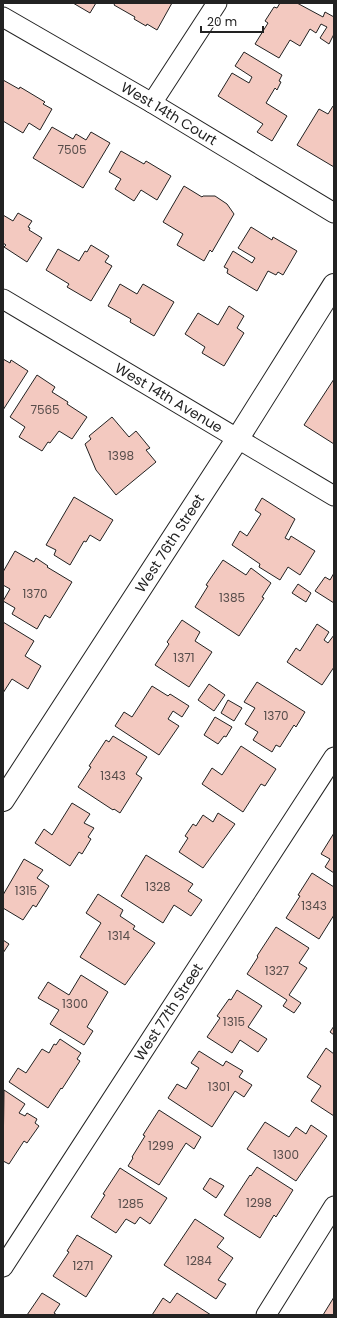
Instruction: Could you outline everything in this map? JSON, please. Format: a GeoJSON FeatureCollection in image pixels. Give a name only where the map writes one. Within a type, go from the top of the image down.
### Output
{"type":"FeatureCollection","features":[{"type":"Feature","properties":{"kind":"street"},"geometry":{"type":"LineString","coordinates":[[152,103],[217,3]]}},
{"type":"Feature","properties":{"kind":"street","name":"West 14th Court"},"geometry":{"type":"LineString","coordinates":[[3,16],[152,103],[334,213]]}},
{"type":"Feature","properties":{"kind":"street","name":"West 76th Street"},"geometry":{"type":"LineString","coordinates":[[3,800],[238,438],[334,285]]}},
{"type":"Feature","properties":{"kind":"street","name":"West 14th Avenue"},"geometry":{"type":"LineString","coordinates":[[3,299],[334,496]]}},
{"type":"Feature","properties":{"kind":"street","name":"West 77th Street"},"geometry":{"type":"LineString","coordinates":[[3,1267],[334,757]]}},
{"type":"Feature","properties":{"kind":"street"},"geometry":{"type":"LineString","coordinates":[[266,1315],[331,1217]]}},
{"type":"Feature","properties":{"kind":"building"},"geometry":{"type":"Polygon","coordinates":[[[73,3],[96,3],[90,13],[73,3]]]}},
{"type":"Feature","properties":{"kind":"building"},"geometry":{"type":"Polygon","coordinates":[[[115,3],[172,3],[157,30],[134,19],[135,17],[114,5],[115,3]]]}},
{"type":"Feature","properties":{"kind":"building"},"geometry":{"type":"Polygon","coordinates":[[[280,3],[297,3],[323,17],[325,12],[334,17],[334,34],[329,44],[320,38],[327,27],[321,24],[316,33],[310,29],[300,46],[290,40],[279,58],[255,44],[268,23],[265,21],[274,7],[277,8],[280,3]]]}},
{"type":"Feature","properties":{"kind":"building"},"geometry":{"type":"Polygon","coordinates":[[[244,52],[282,75],[279,81],[281,82],[277,90],[275,88],[266,103],[287,116],[272,141],[257,132],[263,124],[218,96],[232,73],[249,83],[252,77],[235,66],[244,52]]]}},
{"type":"Feature","properties":{"kind":"building"},"geometry":{"type":"Polygon","coordinates":[[[3,80],[19,89],[20,87],[45,102],[43,104],[52,109],[40,130],[29,123],[23,133],[3,121],[3,80]]]}},
{"type":"Feature","properties":{"kind":"building"},"geometry":{"type":"Polygon","coordinates":[[[333,106],[334,167],[297,145],[319,109],[328,114],[333,106]]]}},
{"type":"Feature","properties":{"kind":"building"},"geometry":{"type":"Polygon","coordinates":[[[52,127],[73,139],[76,134],[86,140],[91,132],[110,143],[83,188],[33,158],[52,127]]]}},
{"type":"Feature","properties":{"kind":"building"},"geometry":{"type":"Polygon","coordinates":[[[121,151],[144,164],[146,161],[171,176],[157,200],[141,190],[134,201],[115,189],[121,179],[109,172],[121,151]]]}},
{"type":"Feature","properties":{"kind":"building"},"geometry":{"type":"Polygon","coordinates":[[[184,186],[202,197],[215,196],[227,204],[234,214],[212,252],[210,250],[204,261],[177,245],[183,234],[163,222],[184,186]]]}},
{"type":"Feature","properties":{"kind":"building"},"geometry":{"type":"Polygon","coordinates":[[[18,213],[32,221],[28,227],[30,228],[29,230],[42,238],[27,262],[4,247],[6,245],[3,243],[3,215],[13,221],[18,213]]]}},
{"type":"Feature","properties":{"kind":"building"},"geometry":{"type":"Polygon","coordinates":[[[251,227],[272,240],[273,237],[297,251],[283,275],[278,272],[276,275],[268,271],[257,291],[227,273],[228,269],[224,267],[233,251],[252,263],[255,258],[238,248],[251,227]]]}},
{"type":"Feature","properties":{"kind":"building"},"geometry":{"type":"Polygon","coordinates":[[[91,245],[109,256],[105,262],[112,266],[91,301],[67,287],[69,284],[46,270],[58,249],[79,261],[91,245]]]}},
{"type":"Feature","properties":{"kind":"building"},"geometry":{"type":"Polygon","coordinates":[[[120,284],[137,294],[143,284],[174,302],[154,336],[130,322],[131,319],[108,306],[120,284]]]}},
{"type":"Feature","properties":{"kind":"building"},"geometry":{"type":"Polygon","coordinates":[[[229,306],[244,316],[237,328],[244,333],[224,366],[202,353],[205,347],[185,334],[198,313],[218,325],[229,306]]]}},
{"type":"Feature","properties":{"kind":"building"},"geometry":{"type":"Polygon","coordinates":[[[3,359],[10,363],[11,360],[28,371],[3,410],[3,359]]]}},
{"type":"Feature","properties":{"kind":"building"},"geometry":{"type":"Polygon","coordinates":[[[37,375],[55,387],[52,392],[87,417],[72,439],[59,431],[50,443],[48,442],[42,451],[19,437],[25,427],[10,417],[37,375]]]}},
{"type":"Feature","properties":{"kind":"building"},"geometry":{"type":"Polygon","coordinates":[[[334,379],[334,444],[304,425],[334,379]]]}},
{"type":"Feature","properties":{"kind":"building"},"geometry":{"type":"Polygon","coordinates":[[[112,417],[129,437],[136,431],[150,448],[146,450],[156,462],[116,495],[96,470],[85,444],[91,439],[89,436],[112,417]]]}},
{"type":"Feature","properties":{"kind":"building"},"geometry":{"type":"Polygon","coordinates":[[[74,497],[113,520],[100,541],[90,535],[86,542],[84,541],[70,565],[54,555],[56,550],[46,545],[74,497]]]}},
{"type":"Feature","properties":{"kind":"building"},"geometry":{"type":"Polygon","coordinates":[[[262,498],[295,519],[285,538],[289,540],[291,536],[315,551],[300,575],[288,567],[280,580],[259,567],[260,564],[232,545],[240,531],[247,536],[261,514],[255,510],[262,498]]]}},
{"type":"Feature","properties":{"kind":"building"},"geometry":{"type":"Polygon","coordinates":[[[15,551],[34,562],[36,558],[48,566],[47,567],[72,582],[50,618],[45,615],[37,629],[12,614],[15,608],[3,601],[10,589],[3,585],[3,572],[15,551]]]}},
{"type":"Feature","properties":{"kind":"building"},"geometry":{"type":"Polygon","coordinates":[[[223,560],[246,575],[251,568],[271,583],[262,597],[264,598],[239,636],[195,607],[208,586],[206,585],[223,560]]]}},
{"type":"Feature","properties":{"kind":"building"},"geometry":{"type":"Polygon","coordinates":[[[334,573],[334,603],[315,591],[325,577],[330,580],[334,573]]]}},
{"type":"Feature","properties":{"kind":"building"},"geometry":{"type":"Polygon","coordinates":[[[298,584],[311,593],[306,602],[292,593],[298,584]]]}},
{"type":"Feature","properties":{"kind":"building"},"geometry":{"type":"Polygon","coordinates":[[[182,620],[200,632],[195,641],[212,652],[189,687],[155,665],[169,644],[167,642],[182,620]]]}},
{"type":"Feature","properties":{"kind":"building"},"geometry":{"type":"Polygon","coordinates":[[[3,622],[34,641],[25,656],[41,666],[28,689],[12,679],[3,693],[3,622]]]}},
{"type":"Feature","properties":{"kind":"building"},"geometry":{"type":"Polygon","coordinates":[[[317,624],[329,632],[324,640],[328,643],[334,635],[334,667],[322,685],[287,662],[296,648],[300,651],[317,624]]]}},
{"type":"Feature","properties":{"kind":"building"},"geometry":{"type":"Polygon","coordinates":[[[257,682],[305,712],[296,727],[294,725],[280,747],[276,745],[272,752],[253,740],[258,732],[245,724],[255,708],[244,702],[257,682]]]}},
{"type":"Feature","properties":{"kind":"building"},"geometry":{"type":"Polygon","coordinates":[[[209,684],[225,695],[214,711],[198,700],[209,684]]]}},
{"type":"Feature","properties":{"kind":"building"},"geometry":{"type":"Polygon","coordinates":[[[152,686],[168,696],[170,694],[189,706],[182,717],[173,711],[168,719],[179,726],[159,755],[115,726],[124,712],[132,717],[152,686]]]}},
{"type":"Feature","properties":{"kind":"building"},"geometry":{"type":"Polygon","coordinates":[[[228,700],[242,708],[234,721],[221,713],[228,700]]]}},
{"type":"Feature","properties":{"kind":"building"},"geometry":{"type":"Polygon","coordinates":[[[215,717],[232,727],[226,737],[224,736],[218,744],[204,735],[215,717]]]}},
{"type":"Feature","properties":{"kind":"building"},"geometry":{"type":"Polygon","coordinates":[[[113,736],[147,757],[136,774],[142,778],[120,813],[78,787],[91,767],[89,766],[106,740],[109,742],[113,736]]]}},
{"type":"Feature","properties":{"kind":"building"},"geometry":{"type":"Polygon","coordinates":[[[241,746],[276,769],[265,786],[261,784],[243,812],[202,784],[212,768],[222,775],[241,746]]]}},
{"type":"Feature","properties":{"kind":"building"},"geometry":{"type":"Polygon","coordinates":[[[72,803],[90,814],[84,823],[94,828],[88,837],[91,839],[82,854],[79,852],[70,866],[35,843],[44,829],[52,835],[72,803]]]}},
{"type":"Feature","properties":{"kind":"building"},"geometry":{"type":"Polygon","coordinates":[[[218,813],[235,824],[203,868],[179,852],[188,838],[185,836],[193,824],[196,826],[203,815],[213,822],[218,813]]]}},
{"type":"Feature","properties":{"kind":"building"},"geometry":{"type":"Polygon","coordinates":[[[334,833],[334,873],[325,867],[330,859],[321,854],[334,833]]]}},
{"type":"Feature","properties":{"kind":"building"},"geometry":{"type":"Polygon","coordinates":[[[146,855],[193,884],[188,891],[202,900],[191,916],[174,905],[163,923],[121,896],[146,855]]]}},
{"type":"Feature","properties":{"kind":"building"},"geometry":{"type":"Polygon","coordinates":[[[24,859],[43,870],[37,878],[49,886],[36,907],[33,905],[23,920],[3,908],[3,895],[24,859]]]}},
{"type":"Feature","properties":{"kind":"building"},"geometry":{"type":"Polygon","coordinates":[[[312,873],[334,887],[334,915],[319,939],[286,918],[312,873]]]}},
{"type":"Feature","properties":{"kind":"building"},"geometry":{"type":"Polygon","coordinates":[[[98,894],[123,910],[120,916],[135,926],[133,929],[155,943],[125,985],[80,957],[101,923],[86,913],[98,894]]]}},
{"type":"Feature","properties":{"kind":"building"},"geometry":{"type":"Polygon","coordinates":[[[276,927],[309,948],[299,963],[307,968],[289,995],[301,1003],[294,1013],[283,1006],[287,1000],[247,974],[276,927]]]}},
{"type":"Feature","properties":{"kind":"building"},"geometry":{"type":"Polygon","coordinates":[[[3,940],[9,944],[3,953],[3,940]]]}},
{"type":"Feature","properties":{"kind":"building"},"geometry":{"type":"Polygon","coordinates":[[[81,975],[108,992],[87,1027],[93,1031],[84,1045],[50,1024],[59,1010],[38,998],[48,982],[69,995],[81,975]]]}},
{"type":"Feature","properties":{"kind":"building"},"geometry":{"type":"Polygon","coordinates":[[[237,990],[262,1006],[248,1027],[267,1039],[258,1052],[240,1040],[232,1053],[207,1037],[220,1018],[217,1016],[229,999],[231,1000],[237,990]]]}},
{"type":"Feature","properties":{"kind":"building"},"geometry":{"type":"Polygon","coordinates":[[[334,1026],[334,1035],[330,1032],[334,1026]]]}},
{"type":"Feature","properties":{"kind":"building"},"geometry":{"type":"Polygon","coordinates":[[[60,1039],[81,1053],[77,1059],[80,1061],[48,1108],[9,1082],[18,1068],[26,1073],[42,1049],[49,1053],[54,1044],[56,1045],[60,1039]]]}},
{"type":"Feature","properties":{"kind":"building"},"geometry":{"type":"Polygon","coordinates":[[[326,1048],[334,1054],[334,1116],[311,1101],[321,1086],[307,1077],[326,1048]]]}},
{"type":"Feature","properties":{"kind":"building"},"geometry":{"type":"Polygon","coordinates":[[[199,1051],[223,1066],[226,1061],[243,1071],[239,1077],[252,1085],[244,1097],[235,1091],[212,1127],[168,1098],[177,1084],[186,1089],[199,1068],[191,1063],[199,1051]]]}},
{"type":"Feature","properties":{"kind":"building"},"geometry":{"type":"Polygon","coordinates":[[[4,1090],[25,1104],[19,1113],[25,1116],[27,1113],[37,1119],[35,1123],[39,1126],[27,1143],[24,1141],[9,1164],[3,1161],[4,1090]]]}},
{"type":"Feature","properties":{"kind":"building"},"geometry":{"type":"Polygon","coordinates":[[[159,1110],[201,1137],[194,1149],[186,1143],[159,1185],[128,1166],[145,1136],[143,1135],[159,1110]]]}},
{"type":"Feature","properties":{"kind":"building"},"geometry":{"type":"Polygon","coordinates":[[[265,1122],[289,1137],[296,1127],[306,1134],[311,1125],[327,1136],[296,1181],[247,1149],[265,1122]]]}},
{"type":"Feature","properties":{"kind":"building"},"geometry":{"type":"Polygon","coordinates":[[[257,1167],[293,1190],[276,1217],[274,1215],[260,1238],[224,1215],[250,1175],[251,1176],[257,1167]]]}},
{"type":"Feature","properties":{"kind":"building"},"geometry":{"type":"Polygon","coordinates":[[[120,1168],[167,1198],[150,1224],[140,1217],[135,1224],[126,1219],[116,1233],[91,1217],[105,1195],[103,1194],[120,1168]]]}},
{"type":"Feature","properties":{"kind":"building"},"geometry":{"type":"Polygon","coordinates":[[[210,1178],[224,1186],[216,1198],[203,1189],[210,1178]]]}},
{"type":"Feature","properties":{"kind":"building"},"geometry":{"type":"Polygon","coordinates":[[[195,1219],[224,1238],[217,1247],[233,1258],[218,1280],[226,1284],[216,1299],[164,1265],[195,1219]]]}},
{"type":"Feature","properties":{"kind":"building"},"geometry":{"type":"Polygon","coordinates":[[[77,1235],[112,1256],[86,1297],[53,1276],[69,1252],[67,1251],[77,1235]]]}},
{"type":"Feature","properties":{"kind":"building"},"geometry":{"type":"Polygon","coordinates":[[[42,1293],[60,1304],[54,1313],[57,1315],[27,1315],[42,1293]]]}},
{"type":"Feature","properties":{"kind":"building"},"geometry":{"type":"Polygon","coordinates":[[[177,1293],[211,1315],[152,1315],[163,1298],[170,1303],[177,1293]]]}},
{"type":"Feature","properties":{"kind":"building"},"geometry":{"type":"Polygon","coordinates":[[[334,1297],[334,1315],[323,1315],[334,1297]]]}}]}
